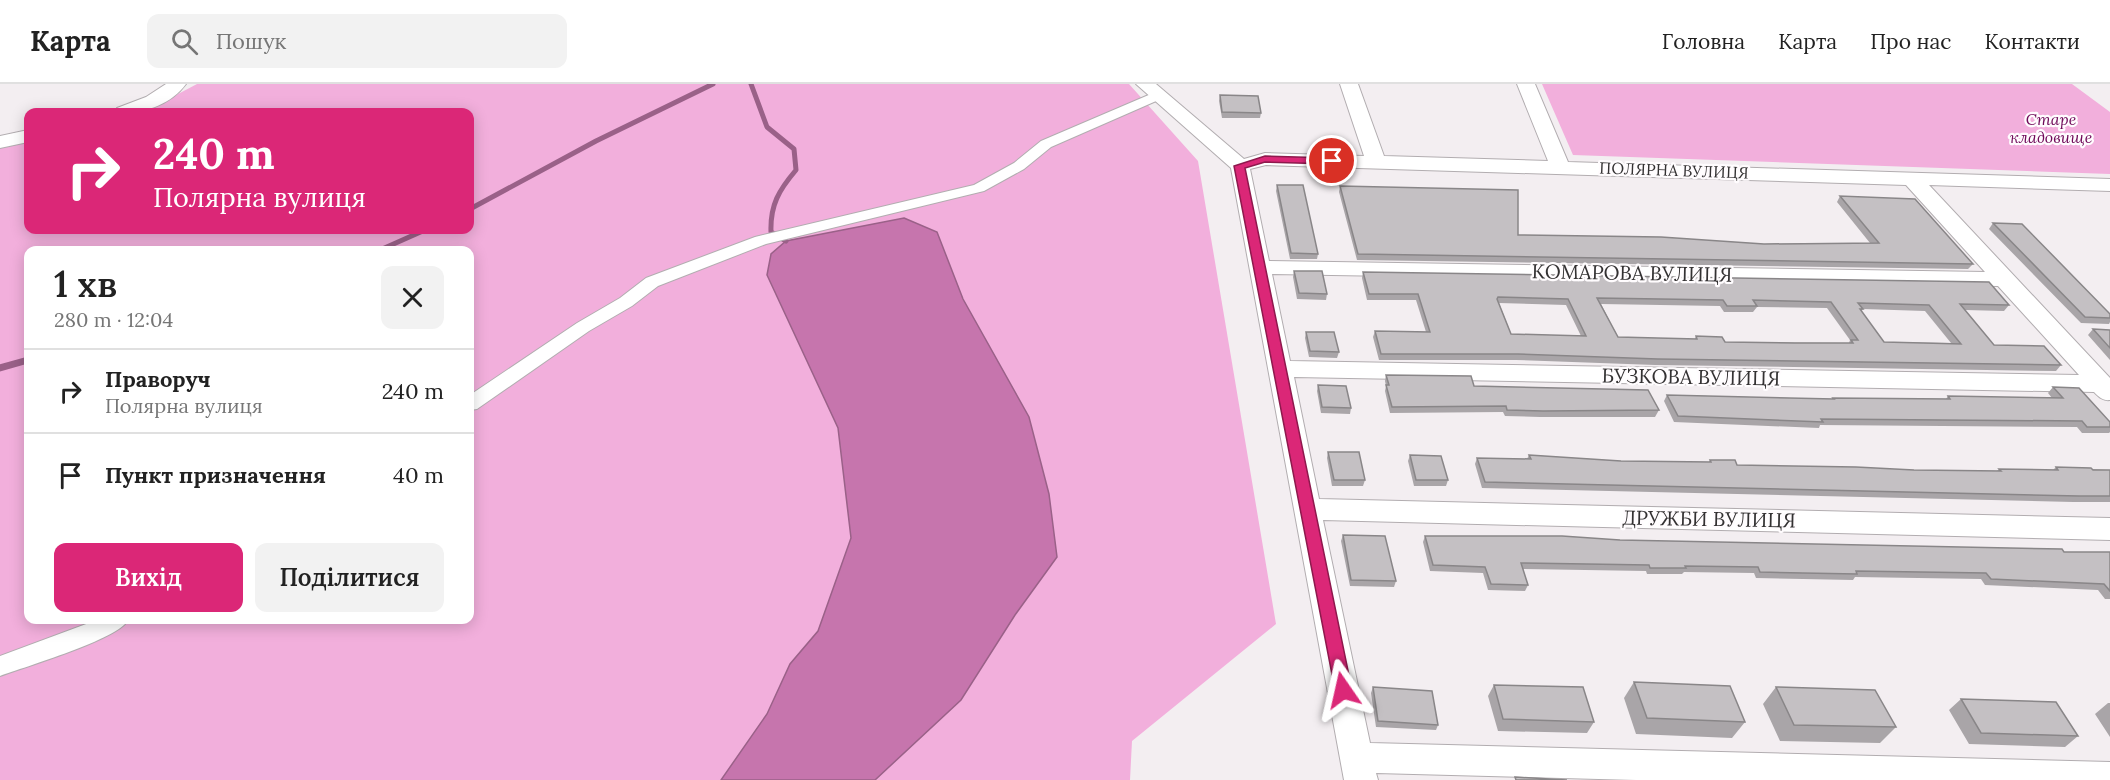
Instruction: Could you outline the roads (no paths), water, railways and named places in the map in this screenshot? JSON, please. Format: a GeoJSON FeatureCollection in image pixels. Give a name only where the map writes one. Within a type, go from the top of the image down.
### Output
{"type":"FeatureCollection","features":[{"type":"Feature","properties":{"kind":"street"},"geometry":{"type":"LineString","coordinates":[[137,108],[166,94],[177,84]]}},
{"type":"Feature","properties":{"kind":"street"},"geometry":{"type":"LineString","coordinates":[[1349,84],[1376,162]]}},
{"type":"Feature","properties":{"kind":"street"},"geometry":{"type":"LineString","coordinates":[[1526,84],[1560,167]]}},
{"type":"Feature","properties":{"kind":"street"},"geometry":{"type":"LineString","coordinates":[[474,401],[583,327],[626,302],[652,282],[761,240],[979,188],[1019,166],[1046,144],[1152,90],[1240,166],[1359,769],[2110,777]]}},
{"type":"Feature","properties":{"kind":"street"},"geometry":{"type":"LineString","coordinates":[[0,142],[24,137]]}},
{"type":"Feature","properties":{"kind":"street","name":"ПОЛЯРНА ВУЛИЦЯ"},"geometry":{"type":"LineString","coordinates":[[1240,166],[1265,159],[2110,185]]}},
{"type":"Feature","properties":{"kind":"street"},"geometry":{"type":"LineString","coordinates":[[1911,178],[2106,389]]}},
{"type":"Feature","properties":{"kind":"street","name":"КОМАРОВА ВУЛИЦЯ"},"geometry":{"type":"LineString","coordinates":[[1260,267],[2004,279]]}},
{"type":"Feature","properties":{"kind":"street","name":"БУЗКОВА ВУЛИЦЯ"},"geometry":{"type":"LineString","coordinates":[[1280,369],[2106,389]]}},
{"type":"Feature","properties":{"kind":"street","name":"ДРУЖБИ ВУЛИЦЯ"},"geometry":{"type":"LineString","coordinates":[[1308,509],[2110,529]]}},
{"type":"Feature","properties":{"kind":"street"},"geometry":{"type":"LineString","coordinates":[[0,666],[92,633],[109,624]]}},
{"type":"Feature","properties":{"kind":"waterway"},"geometry":{"type":"LineString","coordinates":[[474,207],[596,141],[713,84]]}},
{"type":"Feature","properties":{"kind":"waterway"},"geometry":{"type":"LineString","coordinates":[[751,84],[767,127],[794,149],[796,170],[777,198],[771,222],[771,232],[786,241]]}},
{"type":"Feature","properties":{"kind":"waterway"},"geometry":{"type":"LineString","coordinates":[[389,246],[416,234]]}},
{"type":"Feature","properties":{"kind":"waterway"},"geometry":{"type":"LineString","coordinates":[[0,368],[24,361]]}},
{"type":"Feature","properties":{"kind":"park label","name":"Старе кладовище"},"geometry":{"type":"Point","coordinates":[2051,128]}}]}
